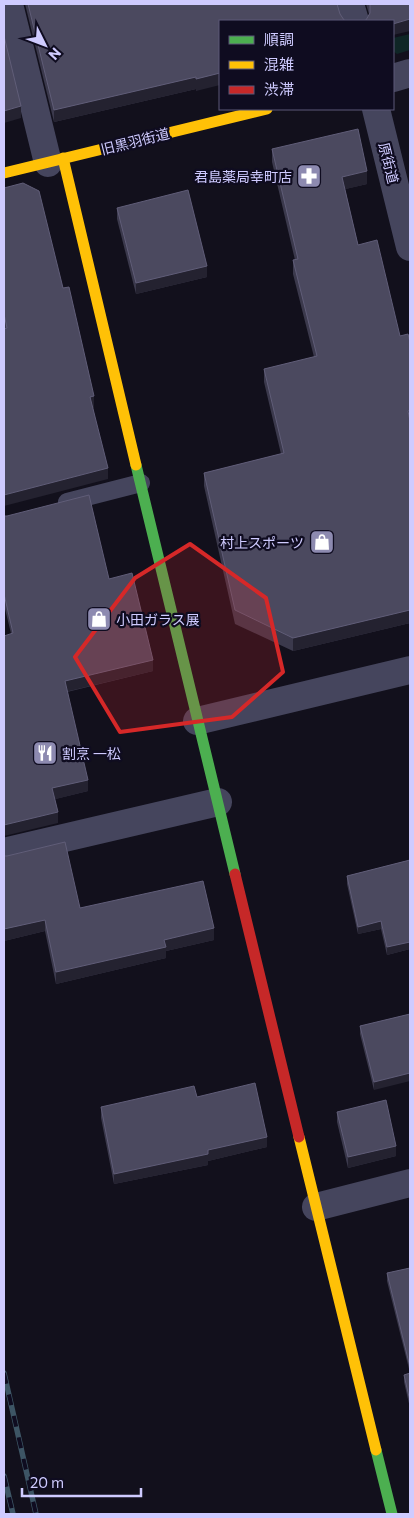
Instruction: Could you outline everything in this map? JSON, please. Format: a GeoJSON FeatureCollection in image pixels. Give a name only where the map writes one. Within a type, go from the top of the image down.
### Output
{"type":"FeatureCollection","features":[{"type":"Feature","properties":{"kind":"street"},"geometry":{"type":"LineString","coordinates":[[9,4],[55,161],[141,483],[197,721],[392,1514]]}},
{"type":"Feature","properties":{"kind":"street"},"geometry":{"type":"LineString","coordinates":[[350,4],[355,20]]}},
{"type":"Feature","properties":{"kind":"street"},"geometry":{"type":"LineString","coordinates":[[394,78],[410,73]]}},
{"type":"Feature","properties":{"kind":"street","name":"旧黒羽街道"},"geometry":{"type":"LineString","coordinates":[[4,173],[263,110]]}},
{"type":"Feature","properties":{"kind":"street","name":"原街道"},"geometry":{"type":"LineString","coordinates":[[376,110],[410,247]]}},
{"type":"Feature","properties":{"kind":"street"},"geometry":{"type":"LineString","coordinates":[[197,721],[410,670]]}},
{"type":"Feature","properties":{"kind":"street"},"geometry":{"type":"LineString","coordinates":[[4,852],[218,802]]}},
{"type":"Feature","properties":{"kind":"street"},"geometry":{"type":"LineString","coordinates":[[316,1207],[410,1183]]}},
{"type":"Feature","properties":{"kind":"lane"},"geometry":{"type":"LineString","coordinates":[[50,506],[141,483]]}},
{"type":"Feature","properties":{"kind":"highlighted area"},"geometry":{"type":"Polygon","coordinates":[[[190,544],[266,598],[283,672],[232,717],[120,732],[75,657],[135,578],[190,544]]]}},
{"type":"Feature","properties":{"kind":"green space"},"geometry":{"type":"Polygon","coordinates":[[[410,34],[410,50],[397,54],[394,52],[394,38],[410,34]]]}},
{"type":"Feature","properties":{"kind":"building"},"geometry":{"type":"Polygon","coordinates":[[[28,4],[337,4],[344,20],[219,20],[219,73],[54,110],[28,4]]]}},
{"type":"Feature","properties":{"kind":"building"},"geometry":{"type":"Polygon","coordinates":[[[370,4],[410,4],[410,19],[394,24],[394,20],[366,20],[370,13],[370,4]]]}},
{"type":"Feature","properties":{"kind":"building"},"geometry":{"type":"Polygon","coordinates":[[[4,36],[21,106],[4,111],[4,36]]]}},
{"type":"Feature","properties":{"kind":"building"},"geometry":{"type":"Polygon","coordinates":[[[358,129],[367,171],[342,177],[358,245],[377,240],[400,336],[408,334],[410,342],[410,410],[408,411],[410,421],[410,610],[293,638],[235,610],[204,473],[284,453],[264,369],[317,356],[293,260],[298,259],[272,149],[358,129]]]}},
{"type":"Feature","properties":{"kind":"building"},"geometry":{"type":"Polygon","coordinates":[[[23,183],[39,191],[63,288],[69,287],[94,396],[90,397],[108,468],[4,495],[4,329],[7,328],[4,314],[4,188],[23,183]]]}},
{"type":"Feature","properties":{"kind":"building"},"geometry":{"type":"Polygon","coordinates":[[[188,190],[207,266],[136,283],[117,208],[188,190]]]}},
{"type":"Feature","properties":{"kind":"building"},"geometry":{"type":"Polygon","coordinates":[[[89,495],[109,579],[132,573],[153,660],[65,681],[88,780],[52,788],[58,812],[4,825],[4,636],[13,633],[4,594],[4,516],[89,495]]]}},
{"type":"Feature","properties":{"kind":"building"},"geometry":{"type":"Polygon","coordinates":[[[65,842],[80,908],[203,881],[214,928],[164,940],[166,947],[56,972],[45,920],[4,929],[4,856],[65,842]]]}},
{"type":"Feature","properties":{"kind":"building"},"geometry":{"type":"Polygon","coordinates":[[[410,860],[410,942],[387,947],[381,921],[358,927],[347,876],[410,860]]]}},
{"type":"Feature","properties":{"kind":"building"},"geometry":{"type":"Polygon","coordinates":[[[410,1014],[410,1073],[374,1082],[360,1026],[410,1014]]]}},
{"type":"Feature","properties":{"kind":"building"},"geometry":{"type":"Polygon","coordinates":[[[255,1083],[267,1137],[208,1150],[208,1154],[114,1174],[101,1107],[194,1086],[197,1097],[255,1083]]]}},
{"type":"Feature","properties":{"kind":"building"},"geometry":{"type":"Polygon","coordinates":[[[386,1100],[396,1146],[348,1157],[337,1112],[386,1100]]]}},
{"type":"Feature","properties":{"kind":"building"},"geometry":{"type":"Polygon","coordinates":[[[410,1268],[410,1367],[387,1273],[410,1268]]]}},
{"type":"Feature","properties":{"kind":"building"},"geometry":{"type":"Polygon","coordinates":[[[410,1373],[410,1401],[404,1375],[410,1373]]]}},
{"type":"Feature","properties":{"kind":"railway"},"geometry":{"type":"LineString","coordinates":[[4,1373],[36,1514]]}},
{"type":"Feature","properties":{"kind":"railway"},"geometry":{"type":"LineString","coordinates":[[4,1476],[13,1514]]}},
{"type":"Feature","properties":{"kind":"traffic: fast"},"geometry":{"type":"LineString","coordinates":[[136,465],[235,874]]}},
{"type":"Feature","properties":{"kind":"traffic: fast"},"geometry":{"type":"LineString","coordinates":[[376,1450],[392,1514]]}},
{"type":"Feature","properties":{"kind":"traffic: slow"},"geometry":{"type":"LineString","coordinates":[[4,173],[263,110]]}},
{"type":"Feature","properties":{"kind":"traffic: slow"},"geometry":{"type":"LineString","coordinates":[[63,158],[136,465]]}},
{"type":"Feature","properties":{"kind":"traffic: slow"},"geometry":{"type":"LineString","coordinates":[[299,1137],[376,1450]]}},
{"type":"Feature","properties":{"kind":"traffic: jam"},"geometry":{"type":"LineString","coordinates":[[235,874],[299,1137]]}},
{"type":"Feature","properties":{"kind":"place","name":"君島薬局幸町店"},"geometry":{"type":"Point","coordinates":[309,176]}},
{"type":"Feature","properties":{"kind":"place","name":"村上スポーツ"},"geometry":{"type":"Point","coordinates":[322,542]}},
{"type":"Feature","properties":{"kind":"place","name":"小田ガラス展"},"geometry":{"type":"Point","coordinates":[99,619]}},
{"type":"Feature","properties":{"kind":"place","name":"割烹 一松"},"geometry":{"type":"Point","coordinates":[45,753]}}]}
